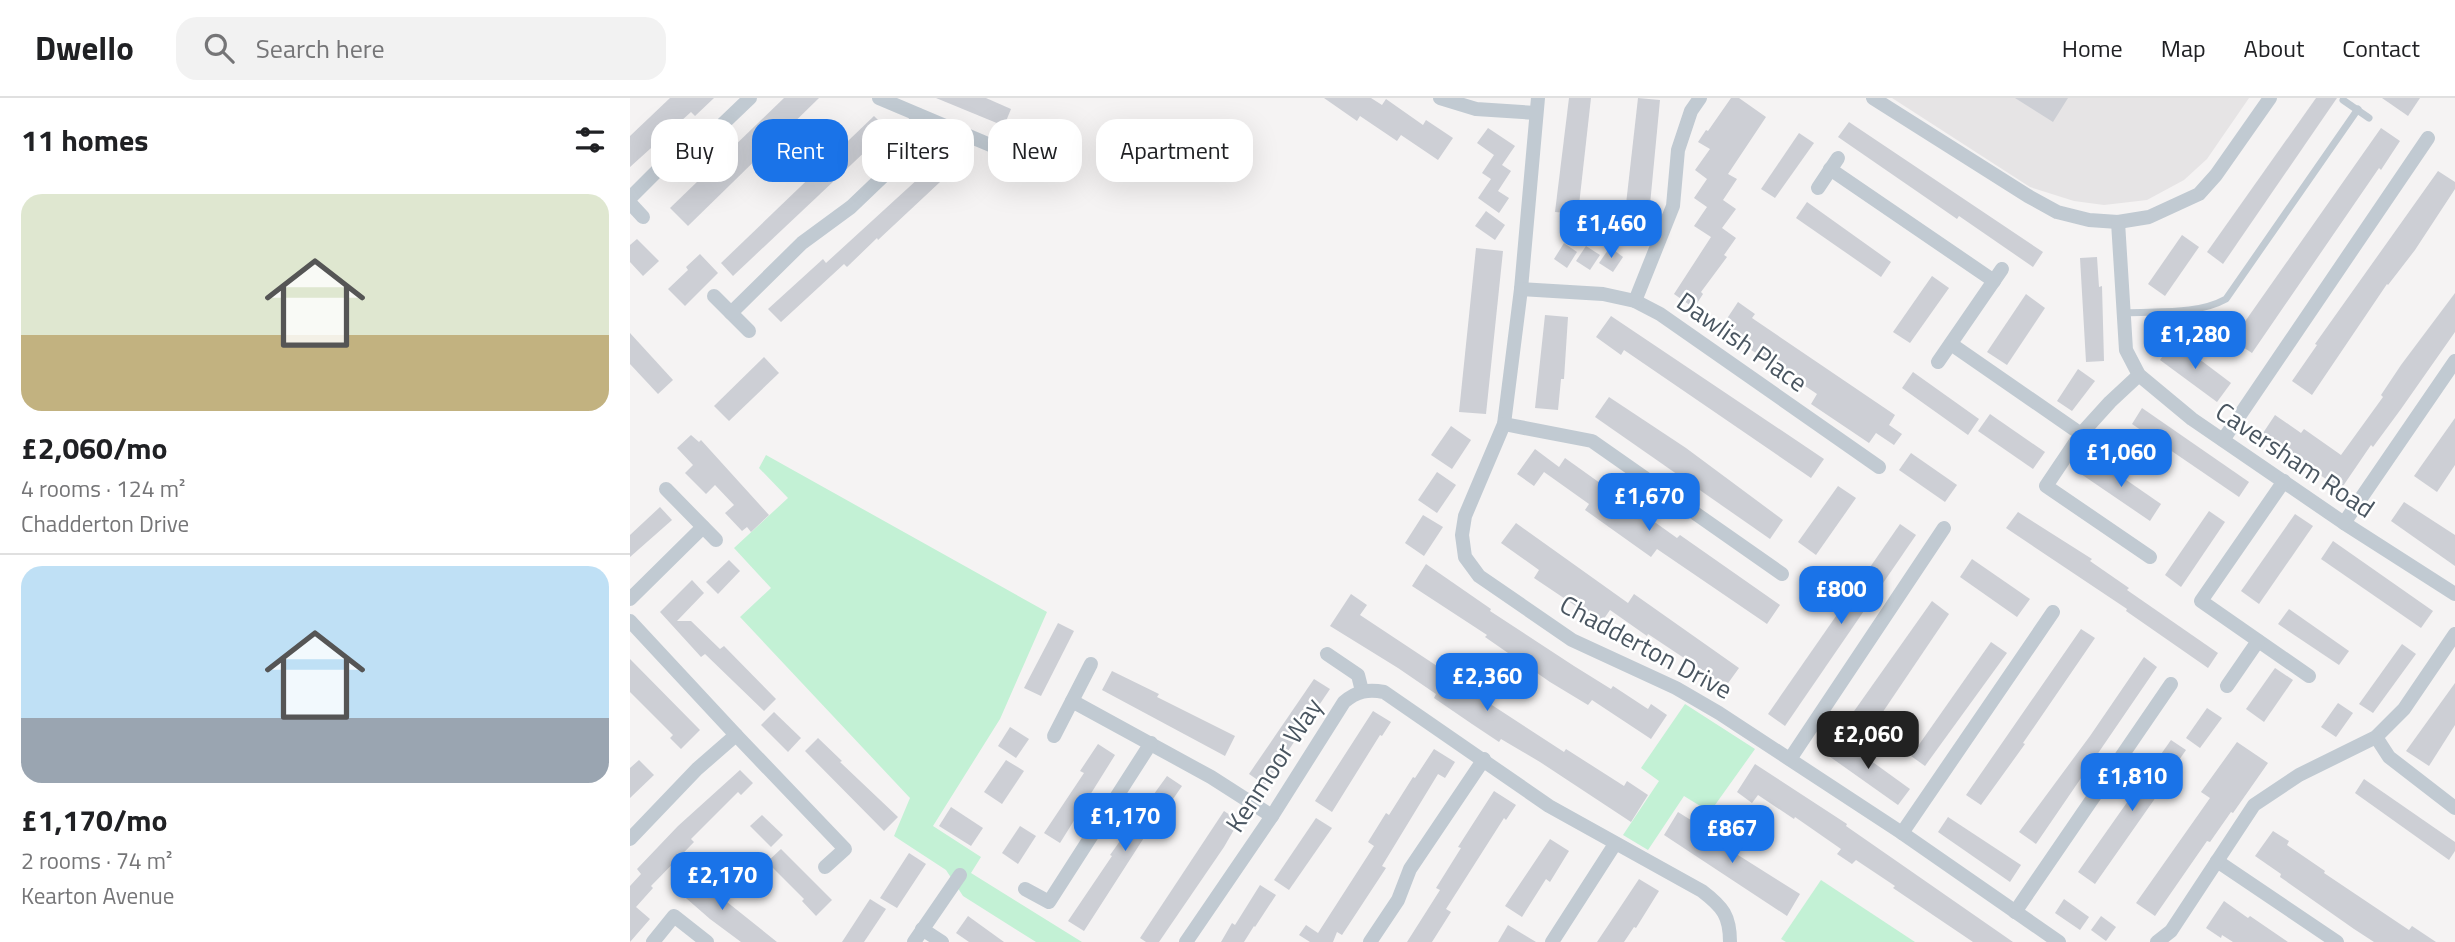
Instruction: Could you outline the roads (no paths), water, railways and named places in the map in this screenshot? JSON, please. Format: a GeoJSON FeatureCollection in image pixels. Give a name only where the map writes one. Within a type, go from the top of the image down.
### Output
{"type":"FeatureCollection","features":[{"type":"Feature","properties":{"kind":"street"},"geometry":{"type":"LineString","coordinates":[[643,217],[630,201],[664,164],[705,141],[750,98]]}},
{"type":"Feature","properties":{"kind":"street"},"geometry":{"type":"LineString","coordinates":[[879,98],[988,144]]}},
{"type":"Feature","properties":{"kind":"street"},"geometry":{"type":"LineString","coordinates":[[1440,98],[1476,109],[1537,105]]}},
{"type":"Feature","properties":{"kind":"street"},"geometry":{"type":"LineString","coordinates":[[1635,301],[1673,206],[1678,150],[1692,111],[1700,98]]}},
{"type":"Feature","properties":{"kind":"street"},"geometry":{"type":"LineString","coordinates":[[1873,98],[2057,212],[2089,220],[2119,222],[2149,217],[2199,194],[2216,175],[2270,98]]}},
{"type":"Feature","properties":{"kind":"street","name":"Chadderton Drive"},"geometry":{"type":"LineString","coordinates":[[1537,105],[1521,289],[1504,424],[1465,516],[1462,535],[1465,557],[1479,576],[1572,640],[1676,688],[1719,713],[1902,833],[2059,942]]}},
{"type":"Feature","properties":{"kind":"street"},"geometry":{"type":"LineString","coordinates":[[731,313],[802,243],[851,207],[897,163],[918,115]]}},
{"type":"Feature","properties":{"kind":"street"},"geometry":{"type":"LineString","coordinates":[[2223,440],[2428,138]]}},
{"type":"Feature","properties":{"kind":"street"},"geometry":{"type":"LineString","coordinates":[[1818,187],[1834,164],[1998,275],[1938,362]]}},
{"type":"Feature","properties":{"kind":"street"},"geometry":{"type":"LineString","coordinates":[[2119,222],[2126,350],[2138,375],[2081,434],[2046,486],[2150,557]]}},
{"type":"Feature","properties":{"kind":"street","name":"Dawlish Place"},"geometry":{"type":"LineString","coordinates":[[1521,289],[1604,294],[1635,301],[1660,314],[1879,467]]}},
{"type":"Feature","properties":{"kind":"street"},"geometry":{"type":"LineString","coordinates":[[714,296],[749,331]]}},
{"type":"Feature","properties":{"kind":"street"},"geometry":{"type":"LineString","coordinates":[[1951,344],[2081,434]]}},
{"type":"Feature","properties":{"kind":"street"},"geometry":{"type":"LineString","coordinates":[[2344,523],[2455,361]]}},
{"type":"Feature","properties":{"kind":"street","name":"Caversham Road"},"geometry":{"type":"LineString","coordinates":[[2138,375],[2192,419],[2344,523],[2455,594]]}},
{"type":"Feature","properties":{"kind":"street"},"geometry":{"type":"LineString","coordinates":[[1504,424],[1592,441],[1782,574]]}},
{"type":"Feature","properties":{"kind":"street"},"geometry":{"type":"LineString","coordinates":[[2284,481],[2201,601],[2309,676]]}},
{"type":"Feature","properties":{"kind":"street"},"geometry":{"type":"LineString","coordinates":[[666,489],[716,540]]}},
{"type":"Feature","properties":{"kind":"street"},"geometry":{"type":"LineString","coordinates":[[630,599],[703,527]]}},
{"type":"Feature","properties":{"kind":"street"},"geometry":{"type":"LineString","coordinates":[[1790,759],[1944,528]]}},
{"type":"Feature","properties":{"kind":"street"},"geometry":{"type":"LineString","coordinates":[[1902,833],[2053,612]]}},
{"type":"Feature","properties":{"kind":"street"},"geometry":{"type":"LineString","coordinates":[[630,621],[845,849],[825,867]]}},
{"type":"Feature","properties":{"kind":"street"},"geometry":{"type":"LineString","coordinates":[[2157,942],[2171,931],[2254,805],[2299,775],[2376,737],[2404,709],[2455,634]]}},
{"type":"Feature","properties":{"kind":"street"},"geometry":{"type":"LineString","coordinates":[[2227,686],[2258,641]]}},
{"type":"Feature","properties":{"kind":"street","name":"Kenmoor Way"},"geometry":{"type":"LineString","coordinates":[[1327,654],[1358,675],[1362,691]]}},
{"type":"Feature","properties":{"kind":"street"},"geometry":{"type":"LineString","coordinates":[[1054,736],[1091,664]]}},
{"type":"Feature","properties":{"kind":"street"},"geometry":{"type":"LineString","coordinates":[[2015,912],[2171,684]]}},
{"type":"Feature","properties":{"kind":"street","name":"Kenmoor Way"},"geometry":{"type":"LineString","coordinates":[[1186,942],[1272,816],[1344,702],[1362,691],[1373,690],[1384,692],[1549,806],[1702,891],[1718,903],[1730,922],[1730,942]]}},
{"type":"Feature","properties":{"kind":"street"},"geometry":{"type":"LineString","coordinates":[[1072,701],[1211,776],[1272,816]]}},
{"type":"Feature","properties":{"kind":"street"},"geometry":{"type":"LineString","coordinates":[[630,839],[697,769],[737,735]]}},
{"type":"Feature","properties":{"kind":"street"},"geometry":{"type":"LineString","coordinates":[[2376,737],[2389,757],[2455,808]]}},
{"type":"Feature","properties":{"kind":"street"},"geometry":{"type":"LineString","coordinates":[[1025,889],[1049,902],[1151,743]]}},
{"type":"Feature","properties":{"kind":"street"},"geometry":{"type":"LineString","coordinates":[[1370,942],[1398,900],[1410,869],[1484,759]]}},
{"type":"Feature","properties":{"kind":"street"},"geometry":{"type":"LineString","coordinates":[[1552,942],[1615,844]]}},
{"type":"Feature","properties":{"kind":"street"},"geometry":{"type":"LineString","coordinates":[[2217,861],[2337,942]]}},
{"type":"Feature","properties":{"kind":"street"},"geometry":{"type":"LineString","coordinates":[[942,942],[918,936],[960,875]]}},
{"type":"Feature","properties":{"kind":"street"},"geometry":{"type":"LineString","coordinates":[[653,942],[674,916],[707,942]]}},
{"type":"Feature","properties":{"kind":"lane"},"geometry":{"type":"LineString","coordinates":[[2343,100],[2369,118]]}},
{"type":"Feature","properties":{"kind":"lane"},"geometry":{"type":"LineString","coordinates":[[2125,313],[2201,309],[2226,299],[2358,110]]}}]}
